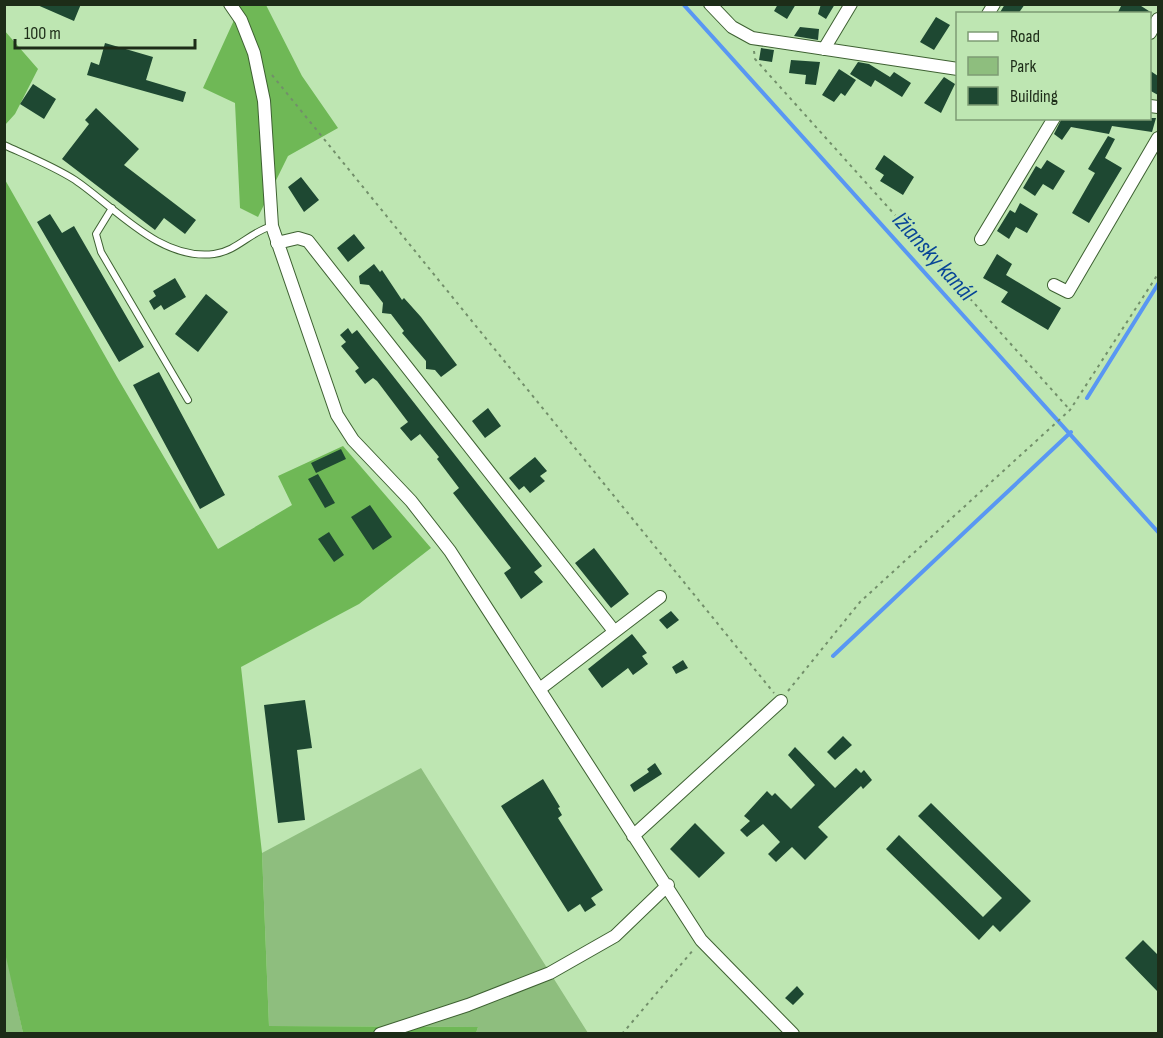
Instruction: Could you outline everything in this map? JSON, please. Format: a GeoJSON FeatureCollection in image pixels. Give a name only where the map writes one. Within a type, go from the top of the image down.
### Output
{"type":"FeatureCollection","features":[{"type":"Feature","properties":{"kind":"street"},"geometry":{"type":"LineString","coordinates":[[230,4],[241,20],[254,53],[264,101],[272,226],[336,415],[353,441],[411,501],[450,550],[541,688],[633,836],[668,885],[701,940],[793,1034]]}},
{"type":"Feature","properties":{"kind":"street"},"geometry":{"type":"LineString","coordinates":[[710,4],[732,27],[752,38],[956,66]]}},
{"type":"Feature","properties":{"kind":"street"},"geometry":{"type":"LineString","coordinates":[[824,49],[851,4]]}},
{"type":"Feature","properties":{"kind":"street"},"geometry":{"type":"LineString","coordinates":[[981,240],[1053,120]]}},
{"type":"Feature","properties":{"kind":"street"},"geometry":{"type":"LineString","coordinates":[[1054,285],[1068,292],[1158,138]]}},
{"type":"Feature","properties":{"kind":"street"},"geometry":{"type":"LineString","coordinates":[[277,243],[298,238],[308,241],[614,631]]}},
{"type":"Feature","properties":{"kind":"street"},"geometry":{"type":"LineString","coordinates":[[541,688],[660,597]]}},
{"type":"Feature","properties":{"kind":"street"},"geometry":{"type":"LineString","coordinates":[[633,836],[780,701]]}},
{"type":"Feature","properties":{"kind":"street"},"geometry":{"type":"LineString","coordinates":[[380,1034],[468,1005],[550,973],[615,936],[668,885]]}},
{"type":"Feature","properties":{"kind":"lane"},"geometry":{"type":"LineString","coordinates":[[4,145],[55,168],[163,244],[198,254],[224,252],[238,246],[255,232],[272,226]]}},
{"type":"Feature","properties":{"kind":"lane"},"geometry":{"type":"LineString","coordinates":[[112,208],[96,234],[101,252],[188,400]]}},
{"type":"Feature","properties":{"kind":"path"},"geometry":{"type":"LineString","coordinates":[[752,38],[756,59],[1070,410]]}},
{"type":"Feature","properties":{"kind":"path"},"geometry":{"type":"LineString","coordinates":[[269,72],[780,701],[860,602],[1070,410],[1158,274]]}},
{"type":"Feature","properties":{"kind":"path"},"geometry":{"type":"LineString","coordinates":[[622,1034],[701,940]]}},
{"type":"Feature","properties":{"kind":"green space"},"geometry":{"type":"Polygon","coordinates":[[[238,5],[266,5],[302,76],[338,128],[288,156],[258,217],[240,208],[235,103],[203,88],[240,7],[238,5]]]}},
{"type":"Feature","properties":{"kind":"green space"},"geometry":{"type":"Polygon","coordinates":[[[4,30],[38,69],[15,114],[5,125],[4,30]]]}},
{"type":"Feature","properties":{"kind":"green space"},"geometry":{"type":"Polygon","coordinates":[[[4,178],[218,549],[292,505],[278,476],[343,446],[431,548],[359,604],[241,667],[262,853],[269,1026],[478,1027],[476,1033],[23,1033],[4,948],[4,178]]]}},
{"type":"Feature","properties":{"kind":"green space"},"geometry":{"type":"Polygon","coordinates":[[[421,768],[588,1033],[476,1033],[478,1027],[269,1026],[262,853],[421,768]]]}},
{"type":"Feature","properties":{"kind":"green space"},"geometry":{"type":"Polygon","coordinates":[[[5,948],[23,1033],[5,1033],[5,948]]]}},
{"type":"Feature","properties":{"kind":"building"},"geometry":{"type":"Polygon","coordinates":[[[35,4],[81,4],[74,21],[35,4]]]}},
{"type":"Feature","properties":{"kind":"building"},"geometry":{"type":"Polygon","coordinates":[[[778,4],[796,4],[787,19],[774,11],[778,4]]]}},
{"type":"Feature","properties":{"kind":"building"},"geometry":{"type":"Polygon","coordinates":[[[821,4],[835,4],[826,19],[818,14],[821,4]]]}},
{"type":"Feature","properties":{"kind":"building"},"geometry":{"type":"Polygon","coordinates":[[[1005,4],[1025,4],[1019,12],[1000,12],[1005,4]]]}},
{"type":"Feature","properties":{"kind":"building"},"geometry":{"type":"Polygon","coordinates":[[[1122,4],[1138,4],[1150,12],[1118,12],[1122,4]]]}},
{"type":"Feature","properties":{"kind":"building"},"geometry":{"type":"Polygon","coordinates":[[[936,17],[950,25],[934,50],[920,42],[936,17]]]}},
{"type":"Feature","properties":{"kind":"building"},"geometry":{"type":"Polygon","coordinates":[[[800,27],[819,29],[818,40],[794,36],[800,27]]]}},
{"type":"Feature","properties":{"kind":"building"},"geometry":{"type":"Polygon","coordinates":[[[105,43],[153,57],[146,80],[186,92],[183,102],[87,75],[91,62],[99,65],[105,43]]]}},
{"type":"Feature","properties":{"kind":"building"},"geometry":{"type":"Polygon","coordinates":[[[761,48],[774,50],[772,62],[759,60],[761,48]]]}},
{"type":"Feature","properties":{"kind":"building"},"geometry":{"type":"Polygon","coordinates":[[[791,60],[820,62],[816,85],[805,84],[806,75],[789,73],[791,60]]]}},
{"type":"Feature","properties":{"kind":"building"},"geometry":{"type":"Polygon","coordinates":[[[858,62],[869,64],[890,77],[894,72],[911,83],[902,97],[875,80],[871,87],[850,74],[858,62]]]}},
{"type":"Feature","properties":{"kind":"building"},"geometry":{"type":"Polygon","coordinates":[[[839,69],[856,80],[845,96],[841,93],[834,102],[822,95],[839,69]]]}},
{"type":"Feature","properties":{"kind":"building"},"geometry":{"type":"Polygon","coordinates":[[[1151,71],[1158,76],[1158,95],[1151,91],[1151,71]]]}},
{"type":"Feature","properties":{"kind":"building"},"geometry":{"type":"Polygon","coordinates":[[[944,77],[955,84],[941,113],[924,103],[944,77]]]}},
{"type":"Feature","properties":{"kind":"building"},"geometry":{"type":"Polygon","coordinates":[[[33,84],[56,99],[44,119],[20,104],[33,84]]]}},
{"type":"Feature","properties":{"kind":"building"},"geometry":{"type":"Polygon","coordinates":[[[96,108],[139,149],[124,165],[196,220],[185,234],[164,218],[155,230],[62,159],[89,124],[85,120],[96,108]]]}},
{"type":"Feature","properties":{"kind":"building"},"geometry":{"type":"Polygon","coordinates":[[[1151,118],[1156,118],[1152,132],[1112,126],[1109,134],[1071,127],[1062,140],[1054,134],[1061,120],[1151,120],[1151,118]]]}},
{"type":"Feature","properties":{"kind":"building"},"geometry":{"type":"Polygon","coordinates":[[[1108,136],[1115,139],[1105,158],[1122,168],[1089,223],[1072,213],[1095,173],[1088,169],[1108,136]]]}},
{"type":"Feature","properties":{"kind":"building"},"geometry":{"type":"Polygon","coordinates":[[[884,155],[914,177],[903,195],[880,181],[884,175],[875,169],[884,155]]]}},
{"type":"Feature","properties":{"kind":"building"},"geometry":{"type":"Polygon","coordinates":[[[1047,160],[1065,171],[1053,190],[1043,184],[1035,196],[1023,188],[1036,166],[1041,169],[1047,160]]]}},
{"type":"Feature","properties":{"kind":"building"},"geometry":{"type":"Polygon","coordinates":[[[301,177],[319,200],[304,212],[288,187],[301,177]]]}},
{"type":"Feature","properties":{"kind":"building"},"geometry":{"type":"Polygon","coordinates":[[[1020,203],[1038,214],[1027,233],[1016,227],[1009,239],[997,231],[1010,210],[1015,213],[1020,203]]]}},
{"type":"Feature","properties":{"kind":"building"},"geometry":{"type":"Polygon","coordinates":[[[50,214],[62,233],[74,226],[144,347],[119,362],[37,222],[50,214]]]}},
{"type":"Feature","properties":{"kind":"building"},"geometry":{"type":"Polygon","coordinates":[[[354,234],[365,248],[348,262],[337,248],[354,234]]]}},
{"type":"Feature","properties":{"kind":"building"},"geometry":{"type":"Polygon","coordinates":[[[997,254],[1012,264],[1006,275],[1061,308],[1048,330],[1001,302],[1008,292],[983,278],[997,254]]]}},
{"type":"Feature","properties":{"kind":"building"},"geometry":{"type":"Polygon","coordinates":[[[374,264],[380,272],[382,270],[402,300],[404,298],[421,317],[457,365],[441,377],[435,370],[426,369],[426,361],[402,333],[404,331],[391,314],[382,313],[383,303],[369,285],[360,284],[359,276],[374,264]]]}},
{"type":"Feature","properties":{"kind":"building"},"geometry":{"type":"Polygon","coordinates":[[[175,278],[186,297],[164,310],[161,305],[154,310],[149,301],[156,296],[153,291],[175,278]]]}},
{"type":"Feature","properties":{"kind":"building"},"geometry":{"type":"Polygon","coordinates":[[[206,294],[228,312],[198,352],[175,334],[206,294]]]}},
{"type":"Feature","properties":{"kind":"building"},"geometry":{"type":"Polygon","coordinates":[[[348,328],[352,334],[357,330],[542,566],[534,572],[543,582],[521,599],[504,573],[511,568],[453,493],[459,488],[437,459],[439,457],[420,434],[411,441],[400,428],[408,422],[377,381],[373,378],[365,384],[355,371],[359,368],[341,346],[346,342],[340,335],[348,328]]]}},
{"type":"Feature","properties":{"kind":"building"},"geometry":{"type":"Polygon","coordinates":[[[159,372],[225,495],[200,509],[133,385],[159,372]]]}},
{"type":"Feature","properties":{"kind":"building"},"geometry":{"type":"Polygon","coordinates":[[[488,408],[501,426],[485,438],[472,421],[488,408]]]}},
{"type":"Feature","properties":{"kind":"building"},"geometry":{"type":"Polygon","coordinates":[[[341,449],[346,459],[316,473],[311,463],[341,449]]]}},
{"type":"Feature","properties":{"kind":"building"},"geometry":{"type":"Polygon","coordinates":[[[535,457],[547,471],[540,476],[545,481],[530,493],[524,486],[519,490],[509,478],[535,457]]]}},
{"type":"Feature","properties":{"kind":"building"},"geometry":{"type":"Polygon","coordinates":[[[318,474],[335,503],[325,508],[308,479],[318,474]]]}},
{"type":"Feature","properties":{"kind":"building"},"geometry":{"type":"Polygon","coordinates":[[[370,505],[392,537],[373,550],[351,517],[370,505]]]}},
{"type":"Feature","properties":{"kind":"building"},"geometry":{"type":"Polygon","coordinates":[[[329,532],[344,555],[334,562],[318,539],[329,532]]]}},
{"type":"Feature","properties":{"kind":"building"},"geometry":{"type":"Polygon","coordinates":[[[594,548],[629,594],[611,608],[575,563],[594,548]]]}},
{"type":"Feature","properties":{"kind":"building"},"geometry":{"type":"Polygon","coordinates":[[[671,611],[679,620],[667,629],[659,620],[671,611]]]}},
{"type":"Feature","properties":{"kind":"building"},"geometry":{"type":"Polygon","coordinates":[[[632,634],[647,653],[642,656],[648,664],[633,675],[628,668],[602,688],[588,669],[632,634]]]}},
{"type":"Feature","properties":{"kind":"building"},"geometry":{"type":"Polygon","coordinates":[[[683,660],[688,668],[676,674],[672,667],[683,660]]]}},
{"type":"Feature","properties":{"kind":"building"},"geometry":{"type":"Polygon","coordinates":[[[305,700],[312,748],[297,750],[305,820],[278,823],[264,705],[305,700]]]}},
{"type":"Feature","properties":{"kind":"building"},"geometry":{"type":"Polygon","coordinates":[[[843,736],[852,745],[835,760],[827,752],[843,736]]]}},
{"type":"Feature","properties":{"kind":"building"},"geometry":{"type":"Polygon","coordinates":[[[795,747],[835,788],[856,768],[861,773],[864,770],[872,780],[863,789],[861,786],[818,827],[828,837],[805,860],[792,847],[776,862],[768,854],[780,842],[763,824],[747,837],[740,830],[750,821],[744,816],[767,791],[772,796],[775,793],[791,809],[815,785],[788,755],[795,747]]]}},
{"type":"Feature","properties":{"kind":"building"},"geometry":{"type":"Polygon","coordinates":[[[655,763],[662,774],[634,792],[630,785],[649,772],[647,769],[655,763]]]}},
{"type":"Feature","properties":{"kind":"building"},"geometry":{"type":"Polygon","coordinates":[[[543,779],[560,807],[558,808],[562,815],[558,818],[603,890],[591,898],[596,905],[585,912],[580,904],[568,912],[501,806],[543,779]]]}},
{"type":"Feature","properties":{"kind":"building"},"geometry":{"type":"Polygon","coordinates":[[[931,803],[1031,901],[1000,932],[993,925],[979,940],[886,849],[899,835],[983,917],[1002,898],[918,816],[931,803]]]}},
{"type":"Feature","properties":{"kind":"building"},"geometry":{"type":"Polygon","coordinates":[[[695,823],[725,853],[699,878],[670,849],[695,823]]]}},
{"type":"Feature","properties":{"kind":"building"},"geometry":{"type":"Polygon","coordinates":[[[1143,940],[1158,955],[1158,992],[1125,958],[1143,940]]]}},
{"type":"Feature","properties":{"kind":"building"},"geometry":{"type":"Polygon","coordinates":[[[797,986],[804,994],[793,1005],[785,998],[797,986]]]}},
{"type":"Feature","properties":{"kind":"waterway","name":"Ižiansky kanál"},"geometry":{"type":"LineString","coordinates":[[683,4],[1158,532]]}},
{"type":"Feature","properties":{"kind":"waterway"},"geometry":{"type":"LineString","coordinates":[[1087,398],[1158,284]]}},
{"type":"Feature","properties":{"kind":"waterway"},"geometry":{"type":"LineString","coordinates":[[833,656],[1071,432]]}}]}
